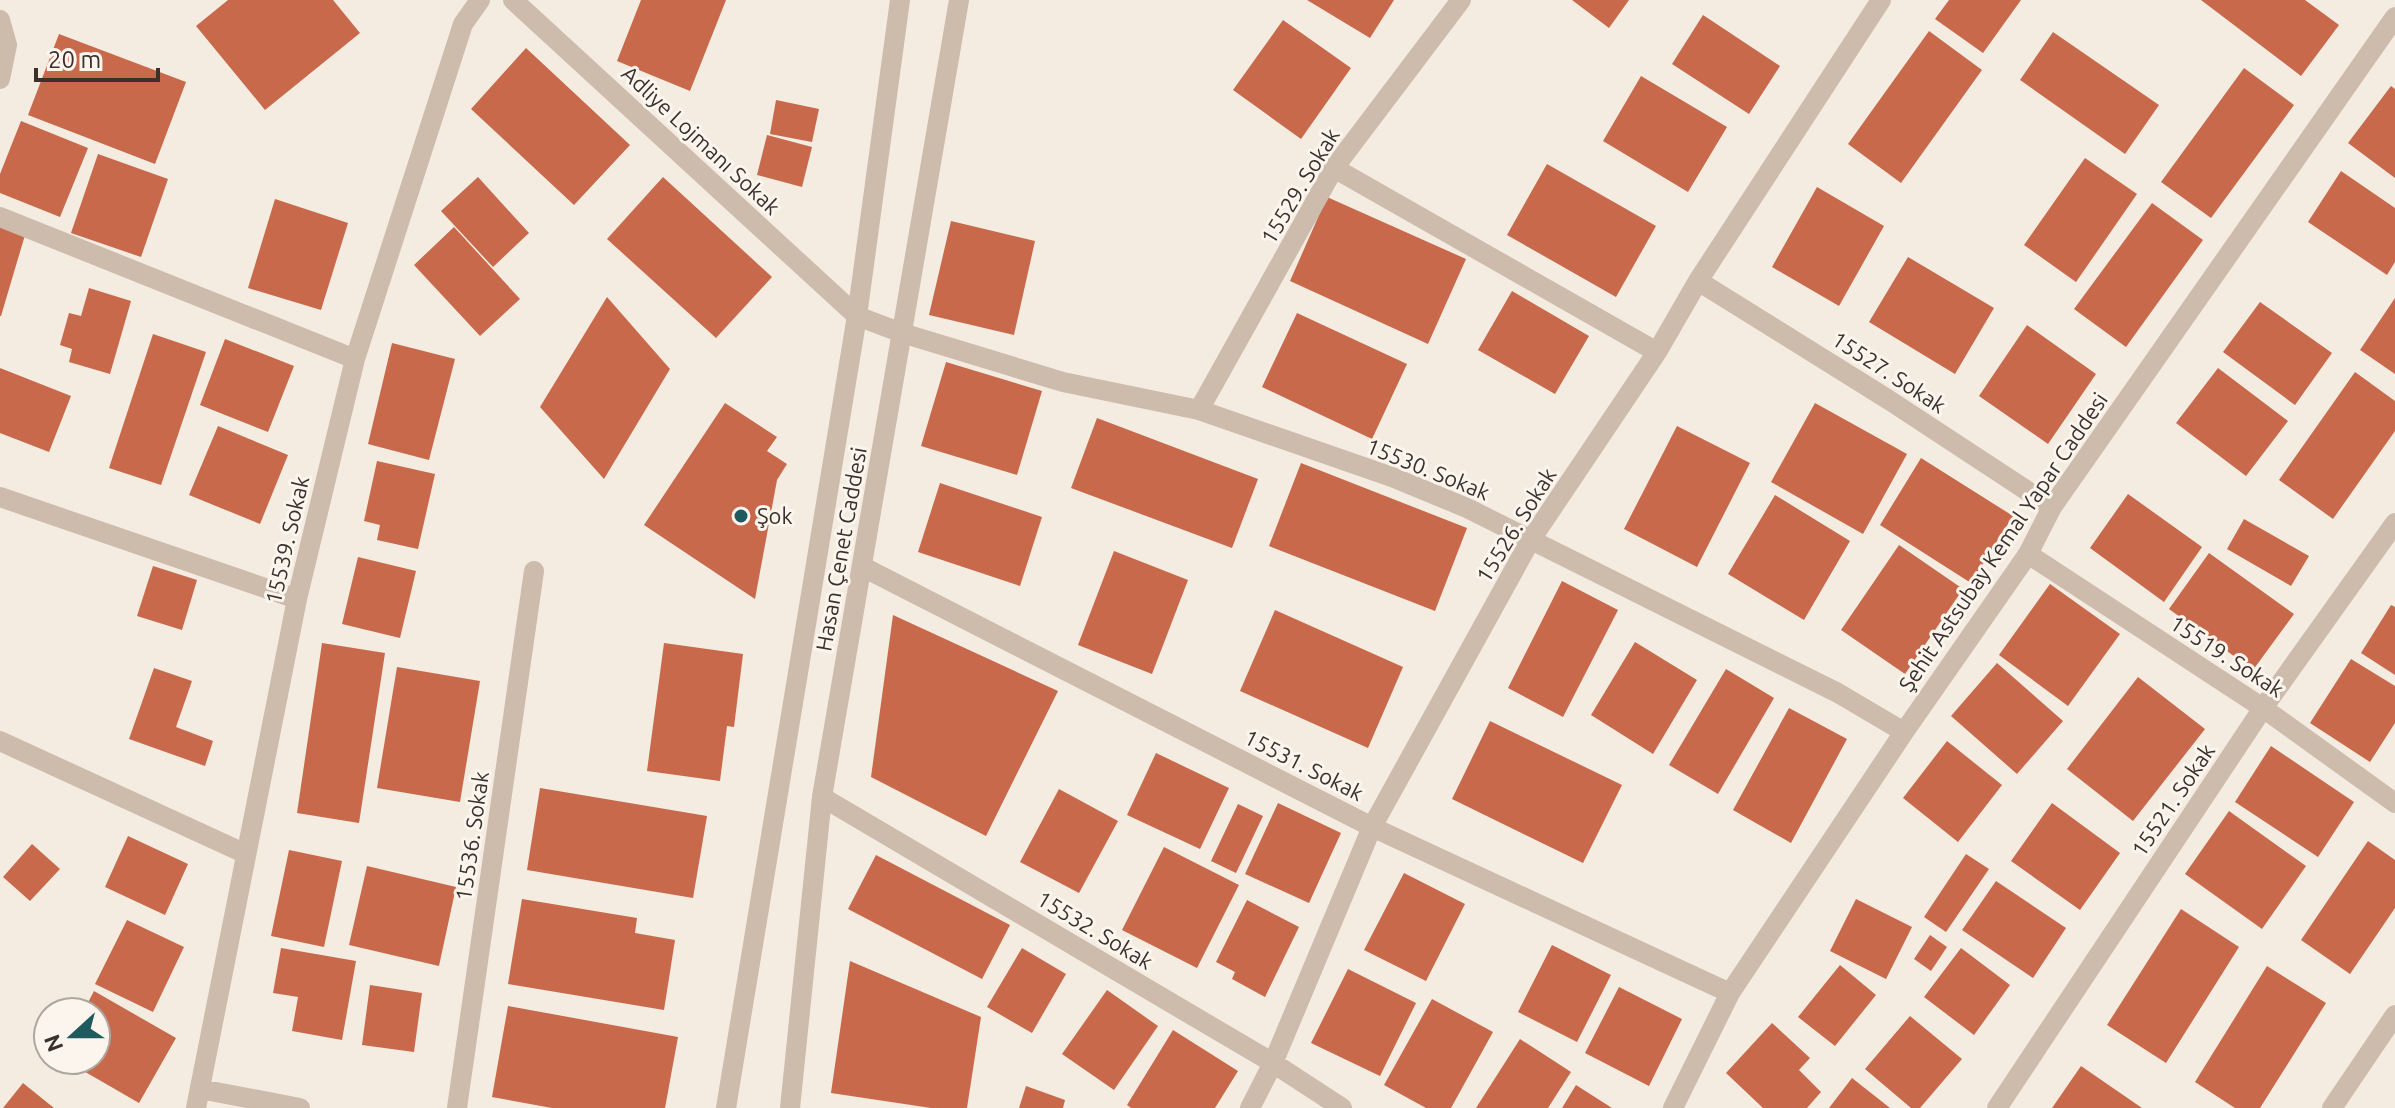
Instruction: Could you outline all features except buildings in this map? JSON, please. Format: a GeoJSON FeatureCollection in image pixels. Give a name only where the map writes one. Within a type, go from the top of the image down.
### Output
{"type":"FeatureCollection","features":[{"type":"Feature","properties":{"kind":"street","name":"15539. Sokak"},"geometry":{"type":"LineString","coordinates":[[198,1099],[297,599],[355,359],[463,24],[480,0]]}},
{"type":"Feature","properties":{"kind":"street","name":"Adliye Lojmanı Sokak"},"geometry":{"type":"LineString","coordinates":[[513,0],[857,316]]}},
{"type":"Feature","properties":{"kind":"street"},"geometry":{"type":"LineString","coordinates":[[726,1108],[857,316],[900,0]]}},
{"type":"Feature","properties":{"kind":"street","name":"Hasan Çenet Caddesi"},"geometry":{"type":"LineString","coordinates":[[790,1108],[822,797],[959,0]]}},
{"type":"Feature","properties":{"kind":"street","name":"15529. Sokak"},"geometry":{"type":"LineString","coordinates":[[1199,410],[1334,168],[1461,0]]}},
{"type":"Feature","properties":{"kind":"street","name":"15526. Sokak"},"geometry":{"type":"LineString","coordinates":[[1250,1108],[1273,1063],[1372,827],[1530,541],[1657,352],[1698,281],[1881,0]]}},
{"type":"Feature","properties":{"kind":"street","name":"Şehit Astsubay Kemal Yapar Caddesi"},"geometry":{"type":"LineString","coordinates":[[1673,1108],[1730,993],[1904,732],[2028,554],[2052,507],[2395,17]]}},
{"type":"Feature","properties":{"kind":"street"},"geometry":{"type":"LineString","coordinates":[[0,20],[7,45],[0,79]]}},
{"type":"Feature","properties":{"kind":"street"},"geometry":{"type":"LineString","coordinates":[[1334,168],[1657,352]]}},
{"type":"Feature","properties":{"kind":"street"},"geometry":{"type":"LineString","coordinates":[[0,217],[355,359]]}},
{"type":"Feature","properties":{"kind":"street","name":"15527. Sokak"},"geometry":{"type":"LineString","coordinates":[[1698,281],[2052,507]]}},
{"type":"Feature","properties":{"kind":"street","name":"15530. Sokak"},"geometry":{"type":"LineString","coordinates":[[857,316],[902,333],[1063,382],[1199,410],[1392,477],[1467,508],[1838,693],[1904,732]]}},
{"type":"Feature","properties":{"kind":"street"},"geometry":{"type":"LineString","coordinates":[[0,497],[297,599]]}},
{"type":"Feature","properties":{"kind":"street","name":"15521. Sokak"},"geometry":{"type":"LineString","coordinates":[[1997,1108],[2263,708],[2395,523]]}},
{"type":"Feature","properties":{"kind":"street","name":"15519. Sokak"},"geometry":{"type":"LineString","coordinates":[[2028,554],[2263,708],[2395,803]]}},
{"type":"Feature","properties":{"kind":"street","name":"15531. Sokak"},"geometry":{"type":"LineString","coordinates":[[863,567],[1372,827],[1730,993]]}},
{"type":"Feature","properties":{"kind":"street","name":"15536. Sokak"},"geometry":{"type":"LineString","coordinates":[[457,1108],[534,571]]}},
{"type":"Feature","properties":{"kind":"street"},"geometry":{"type":"LineString","coordinates":[[0,741],[246,854]]}},
{"type":"Feature","properties":{"kind":"street","name":"15532. Sokak"},"geometry":{"type":"LineString","coordinates":[[822,797],[1273,1063],[1342,1108]]}},
{"type":"Feature","properties":{"kind":"street"},"geometry":{"type":"LineString","coordinates":[[2332,1108],[2395,1015]]}},
{"type":"Feature","properties":{"kind":"street"},"geometry":{"type":"LineString","coordinates":[[198,1099],[300,1108]]}},
{"type":"Feature","properties":{"kind":"place","name":"Şok"},"geometry":{"type":"Point","coordinates":[741,516]}}]}
